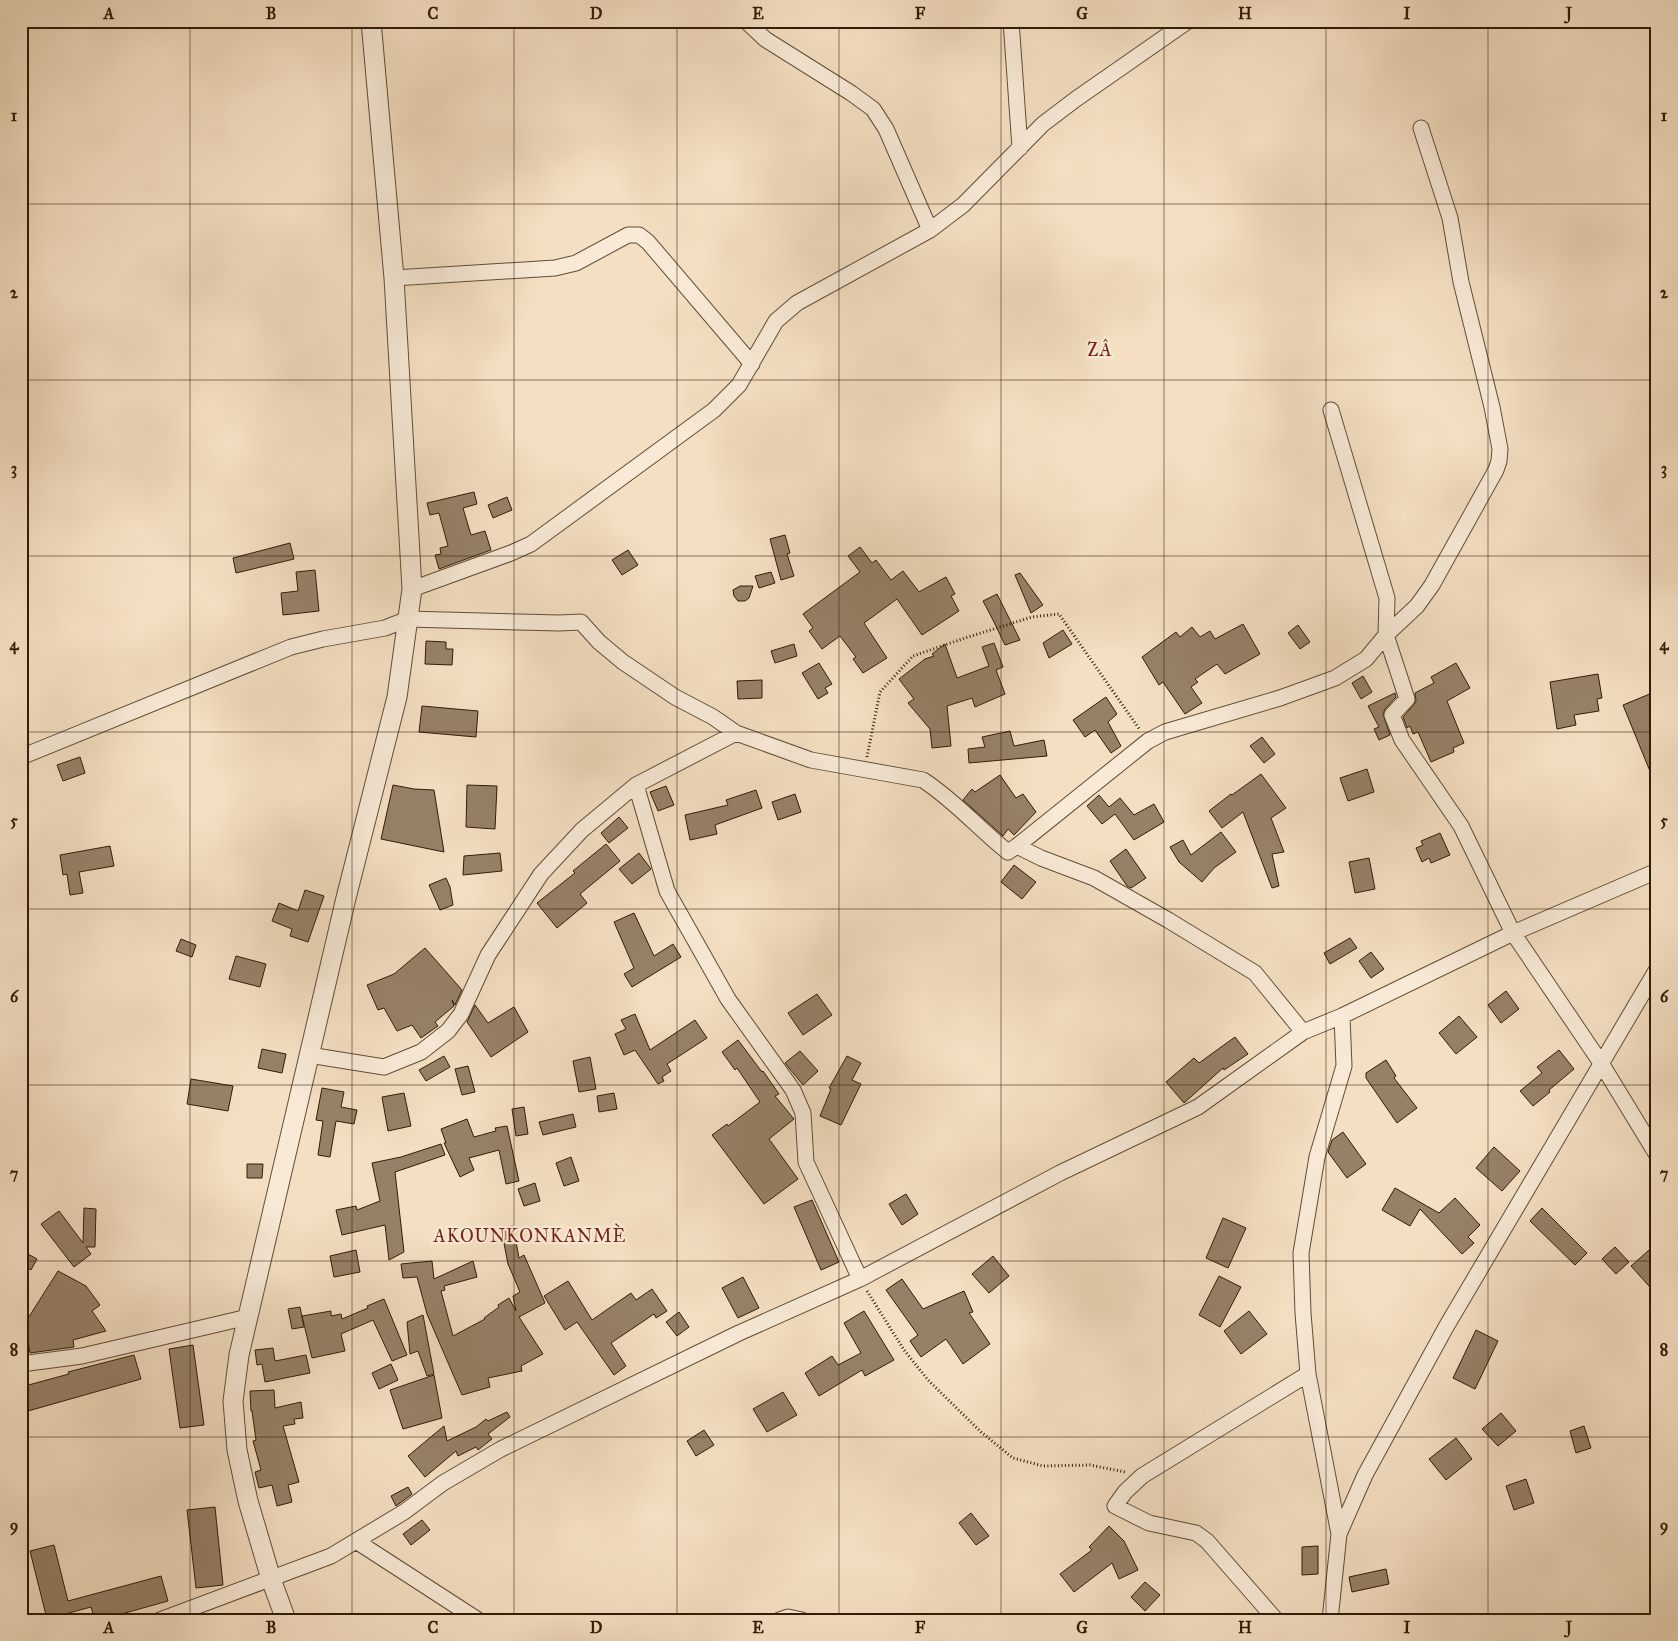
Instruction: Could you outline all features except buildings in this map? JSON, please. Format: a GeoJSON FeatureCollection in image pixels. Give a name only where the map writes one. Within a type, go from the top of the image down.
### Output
{"type":"FeatureCollection","features":[{"type":"Feature","properties":{"kind":"street"},"geometry":{"type":"LineString","coordinates":[[286,1620],[248,1501],[237,1450],[232,1401],[238,1355],[351,878],[398,697],[412,589],[394,278],[371,21]]}},
{"type":"Feature","properties":{"kind":"street"},"geometry":{"type":"LineString","coordinates":[[746,21],[765,39],[873,109],[886,128],[930,230]]}},
{"type":"Feature","properties":{"kind":"street"},"geometry":{"type":"LineString","coordinates":[[1011,21],[1020,148]]}},
{"type":"Feature","properties":{"kind":"street"},"geometry":{"type":"LineString","coordinates":[[412,589],[511,553],[530,544],[714,410],[739,385],[776,321],[798,303],[930,230],[962,206],[1043,124],[1188,21]]}},
{"type":"Feature","properties":{"kind":"street"},"geometry":{"type":"LineString","coordinates":[[21,758],[291,647],[323,639],[385,628],[408,619],[581,622],[599,642],[623,662],[736,733],[810,760],[923,780],[936,789],[1008,852],[1018,846],[1148,741],[1165,732],[1280,698],[1335,678],[1366,659],[1386,635],[1417,606],[1432,585],[1496,470],[1500,461],[1500,449],[1492,407],[1461,282],[1450,218],[1421,128]]}},
{"type":"Feature","properties":{"kind":"street"},"geometry":{"type":"LineString","coordinates":[[394,278],[554,268],[576,263],[628,235],[639,235],[648,242],[752,364]]}},
{"type":"Feature","properties":{"kind":"street"},"geometry":{"type":"LineString","coordinates":[[1331,410],[1387,598],[1386,635],[1407,699],[1392,715],[1402,740],[1460,826],[1513,933],[1601,1063],[1657,1155]]}},
{"type":"Feature","properties":{"kind":"street"},"geometry":{"type":"LineString","coordinates":[[309,1055],[384,1067],[421,1052],[448,1031],[461,1014],[488,956],[541,874],[582,830],[636,785],[736,733]]}},
{"type":"Feature","properties":{"kind":"street"},"geometry":{"type":"LineString","coordinates":[[636,785],[668,891],[728,999],[793,1090],[803,1113],[806,1162],[860,1279]]}},
{"type":"Feature","properties":{"kind":"street"},"geometry":{"type":"LineString","coordinates":[[1018,846],[1041,858],[1094,878],[1255,973],[1303,1032]]}},
{"type":"Feature","properties":{"kind":"street"},"geometry":{"type":"LineString","coordinates":[[160,1620],[331,1556],[404,1512],[444,1483],[501,1449],[739,1333],[860,1279],[1060,1173],[1198,1107],[1303,1032],[1342,1016],[1513,933],[1657,871]]}},
{"type":"Feature","properties":{"kind":"street"},"geometry":{"type":"LineString","coordinates":[[1339,1534],[1365,1474],[1441,1336],[1657,969]]}},
{"type":"Feature","properties":{"kind":"street"},"geometry":{"type":"LineString","coordinates":[[1330,1620],[1339,1534],[1308,1374],[1301,1253],[1317,1157],[1344,1066],[1342,1016]]}},
{"type":"Feature","properties":{"kind":"street"},"geometry":{"type":"LineString","coordinates":[[21,1364],[82,1356],[248,1317]]}},
{"type":"Feature","properties":{"kind":"street"},"geometry":{"type":"LineString","coordinates":[[1276,1620],[1207,1541],[1196,1533],[1149,1523],[1115,1506],[1125,1492],[1142,1476],[1308,1374]]}},
{"type":"Feature","properties":{"kind":"street"},"geometry":{"type":"LineString","coordinates":[[356,1541],[478,1620]]}},
{"type":"Feature","properties":{"kind":"street"},"geometry":{"type":"LineString","coordinates":[[779,1620],[788,1617],[802,1620]]}},
{"type":"Feature","properties":{"kind":"path"},"geometry":{"type":"LineString","coordinates":[[864,769],[880,692],[913,656],[1032,617],[1059,614],[1148,741]]}},
{"type":"Feature","properties":{"kind":"path"},"geometry":{"type":"LineString","coordinates":[[860,1279],[904,1350],[928,1380],[981,1432],[1013,1458],[1043,1466],[1090,1466],[1142,1476]]}},
{"type":"Feature","properties":{"kind":"district","name":"ZÂ"},"geometry":{"type":"Point","coordinates":[1100,350]}},
{"type":"Feature","properties":{"kind":"district","name":"AKOUNKONKANMÈ"},"geometry":{"type":"Point","coordinates":[530,1236]}}]}
